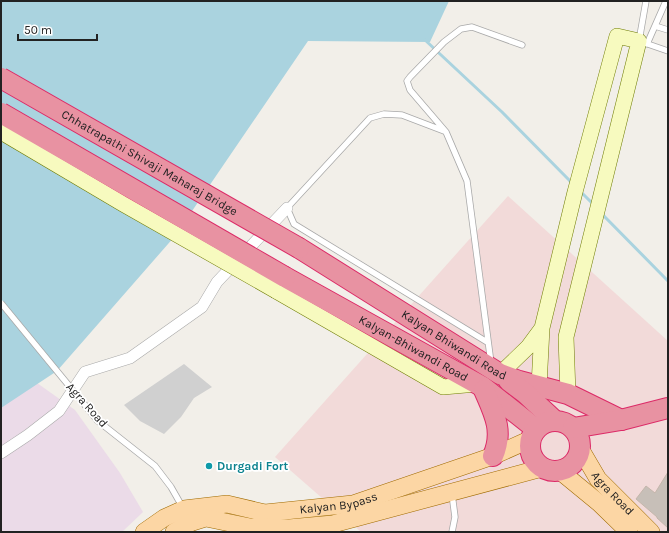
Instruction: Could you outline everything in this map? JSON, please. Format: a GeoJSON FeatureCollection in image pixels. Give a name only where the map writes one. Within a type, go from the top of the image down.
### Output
{"type":"FeatureCollection","features":[{"type":"Feature","properties":{"kind":"highway","name":"Chhatrapathi Shivaji Maharaj Bridge"},"geometry":{"type":"LineString","coordinates":[[1,78],[299,248]]}},
{"type":"Feature","properties":{"kind":"highway"},"geometry":{"type":"LineString","coordinates":[[1,113],[280,284]]}},
{"type":"Feature","properties":{"kind":"highway","name":"Kalyan Bhiwandi Road"},"geometry":{"type":"LineString","coordinates":[[299,248],[496,371],[518,381],[568,394],[621,420]]}},
{"type":"Feature","properties":{"kind":"highway","name":"Kalyan-Bhiwandi Road"},"geometry":{"type":"LineString","coordinates":[[280,284],[480,386],[534,434]]}},
{"type":"Feature","properties":{"kind":"highway"},"geometry":{"type":"LineString","coordinates":[[496,371],[525,394],[555,421]]}},
{"type":"Feature","properties":{"kind":"highway"},"geometry":{"type":"LineString","coordinates":[[480,386],[495,414],[499,430],[497,447],[493,456]]}},
{"type":"Feature","properties":{"kind":"highway"},"geometry":{"type":"LineString","coordinates":[[578,439],[621,420],[668,408]]}},
{"type":"Feature","properties":{"kind":"highway"},"geometry":{"type":"LineString","coordinates":[[555,421],[566,423],[578,439],[578,458],[568,469],[551,470],[536,462],[530,447],[534,434],[543,424],[555,421]]}},
{"type":"Feature","properties":{"kind":"highway"},"geometry":{"type":"LineString","coordinates":[[578,439],[668,421]]}},
{"type":"Feature","properties":{"kind":"main road","name":"Kalyan Bypass"},"geometry":{"type":"LineString","coordinates":[[174,532],[187,516],[227,504],[265,513],[353,504],[493,456],[534,434]]}},
{"type":"Feature","properties":{"kind":"main road","name":"Agra Road"},"geometry":{"type":"LineString","coordinates":[[578,439],[598,479],[651,532]]}},
{"type":"Feature","properties":{"kind":"main road","name":"Kalyan Bypass"},"geometry":{"type":"LineString","coordinates":[[144,532],[164,518],[187,516],[206,518],[250,527],[289,528],[333,524],[452,492],[551,470]]}},
{"type":"Feature","properties":{"kind":"main road","name":"Agra Road"},"geometry":{"type":"LineString","coordinates":[[551,470],[600,503],[629,532]]}},
{"type":"Feature","properties":{"kind":"street"},"geometry":{"type":"LineString","coordinates":[[539,386],[542,328],[576,187],[617,36],[643,42],[598,209],[566,337],[568,394]]}},
{"type":"Feature","properties":{"kind":"street"},"geometry":{"type":"LineString","coordinates":[[1,132],[123,204],[280,284]]}},
{"type":"Feature","properties":{"kind":"street"},"geometry":{"type":"LineString","coordinates":[[1,453],[28,435],[59,411],[85,372],[130,358],[202,307],[217,282],[287,208]]}},
{"type":"Feature","properties":{"kind":"street"},"geometry":{"type":"LineString","coordinates":[[496,371],[528,346],[542,328]]}},
{"type":"Feature","properties":{"kind":"street"},"geometry":{"type":"LineString","coordinates":[[541,347],[566,350]]}},
{"type":"Feature","properties":{"kind":"lane"},"geometry":{"type":"LineString","coordinates":[[643,42],[646,1]]}},
{"type":"Feature","properties":{"kind":"lane"},"geometry":{"type":"LineString","coordinates":[[643,42],[655,26],[666,1]]}},
{"type":"Feature","properties":{"kind":"lane"},"geometry":{"type":"LineString","coordinates":[[655,26],[668,30]]}},
{"type":"Feature","properties":{"kind":"lane"},"geometry":{"type":"LineString","coordinates":[[496,371],[487,342],[467,181],[446,132],[410,90],[407,81],[444,42],[461,29],[472,27],[522,45]]}},
{"type":"Feature","properties":{"kind":"lane"},"geometry":{"type":"LineString","coordinates":[[643,42],[668,51]]}},
{"type":"Feature","properties":{"kind":"lane"},"geometry":{"type":"LineString","coordinates":[[446,132],[402,115],[384,114],[370,118],[287,208],[294,224],[487,342]]}},
{"type":"Feature","properties":{"kind":"lane","name":"Agra Road"},"geometry":{"type":"LineString","coordinates":[[1,303],[98,421],[155,466],[171,488],[187,516]]}},
{"type":"Feature","properties":{"kind":"lane"},"geometry":{"type":"LineString","coordinates":[[452,492],[455,517],[452,532]]}},
{"type":"Feature","properties":{"kind":"shaded area"},"geometry":{"type":"Polygon","coordinates":[[[508,196],[668,341],[668,532],[361,532],[275,457],[508,196]]]}},
{"type":"Feature","properties":{"kind":"shaded area"},"geometry":{"type":"Polygon","coordinates":[[[184,364],[212,387],[194,398],[181,417],[164,434],[140,421],[124,405],[184,364]]]}},
{"type":"Feature","properties":{"kind":"shaded area"},"geometry":{"type":"Polygon","coordinates":[[[30,378],[75,410],[120,473],[143,512],[122,532],[1,532],[1,393],[30,378]]]}},
{"type":"Feature","properties":{"kind":"water"},"geometry":{"type":"Polygon","coordinates":[[[1,1],[449,1],[430,42],[308,41],[175,236],[57,371],[1,408],[1,1]]]}},
{"type":"Feature","properties":{"kind":"building"},"geometry":{"type":"Polygon","coordinates":[[[668,472],[668,528],[636,499],[646,486],[655,493],[668,472]]]}},
{"type":"Feature","properties":{"kind":"waterway"},"geometry":{"type":"LineString","coordinates":[[425,40],[502,112],[573,184]]}},
{"type":"Feature","properties":{"kind":"waterway"},"geometry":{"type":"LineString","coordinates":[[580,191],[594,205]]}},
{"type":"Feature","properties":{"kind":"waterway"},"geometry":{"type":"LineString","coordinates":[[602,214],[668,281]]}},
{"type":"Feature","properties":{"kind":"place","name":"Durgadi Fort"},"geometry":{"type":"Point","coordinates":[209,466]}}]}
